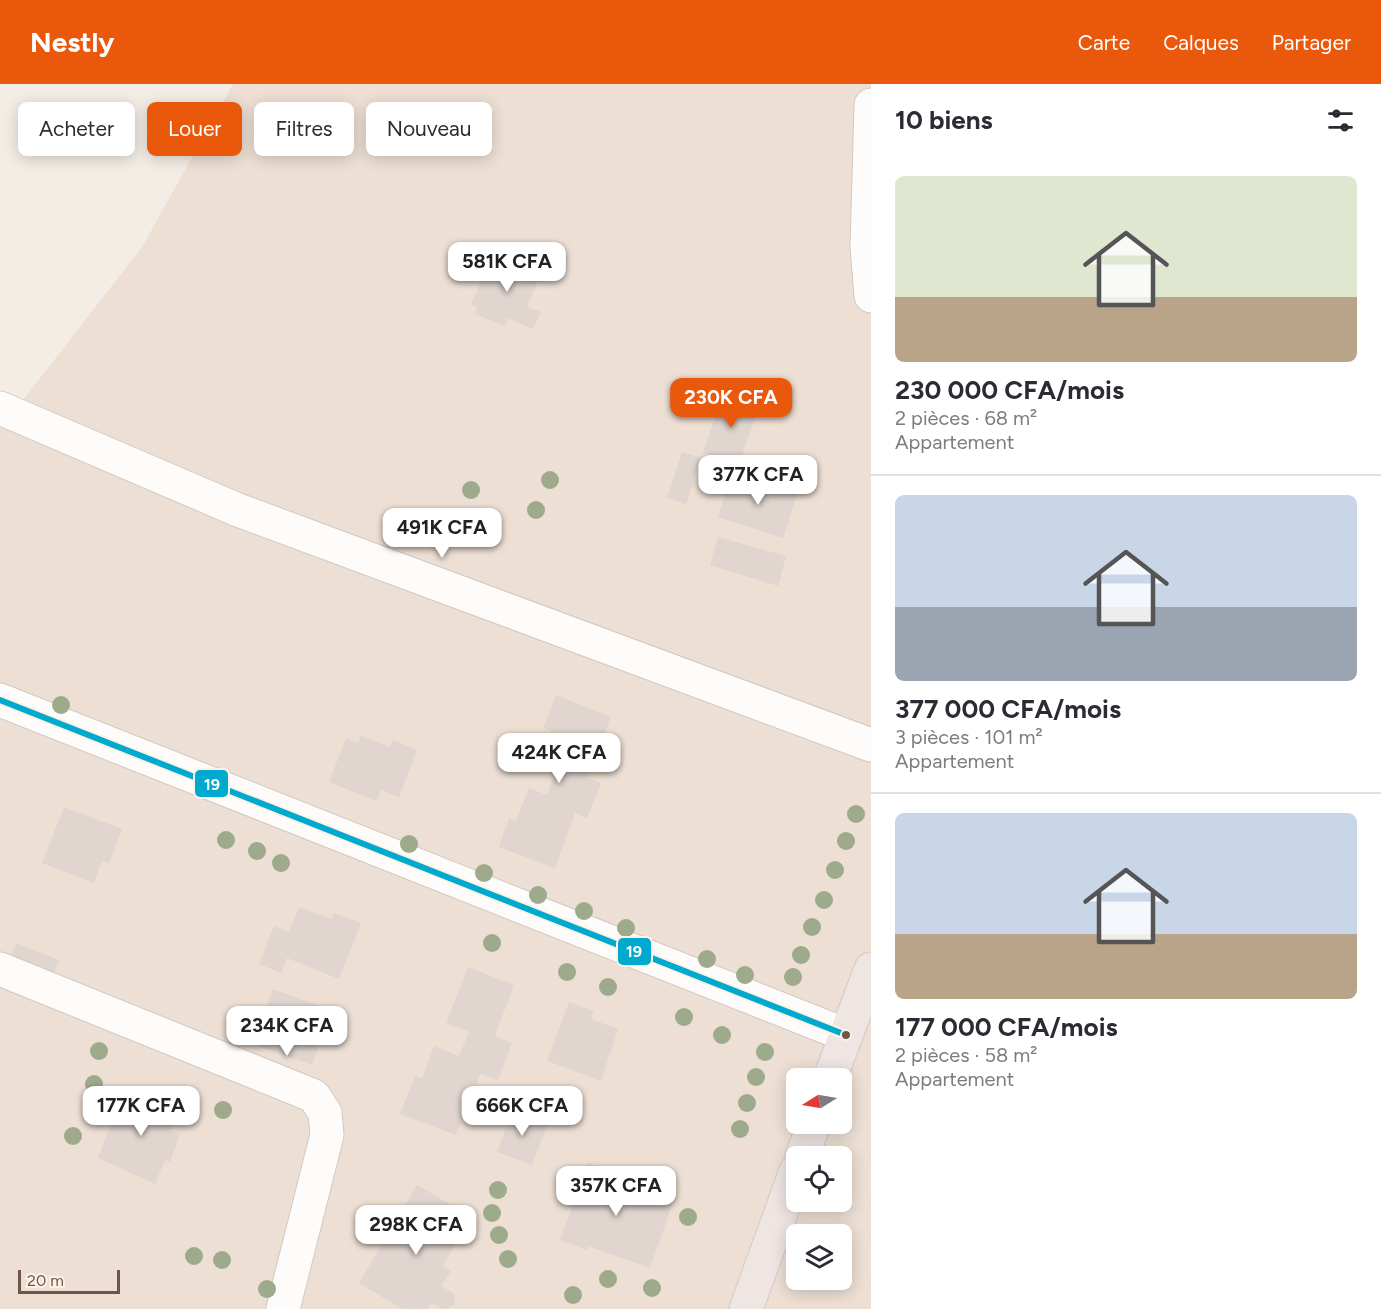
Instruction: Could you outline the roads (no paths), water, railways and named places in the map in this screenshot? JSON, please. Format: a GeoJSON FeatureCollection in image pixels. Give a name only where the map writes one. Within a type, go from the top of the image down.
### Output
{"type":"FeatureCollection","features":[{"type":"Feature","properties":{"kind":"highway"},"geometry":{"type":"LineString","coordinates":[[835,1068],[858,1019],[871,969]]}},
{"type":"Feature","properties":{"kind":"highway"},"geometry":{"type":"LineString","coordinates":[[746,1309],[786,1199]]}},
{"type":"Feature","properties":{"kind":"street"},"geometry":{"type":"LineString","coordinates":[[871,105],[867,247],[871,296]]}},
{"type":"Feature","properties":{"kind":"street"},"geometry":{"type":"LineString","coordinates":[[0,408],[238,510],[871,744]]}},
{"type":"Feature","properties":{"kind":"street"},"geometry":{"type":"LineString","coordinates":[[0,700],[858,1019]]}},
{"type":"Feature","properties":{"kind":"street"},"geometry":{"type":"LineString","coordinates":[[0,969],[314,1096],[326,1113],[327,1135],[283,1309]]}}]}
